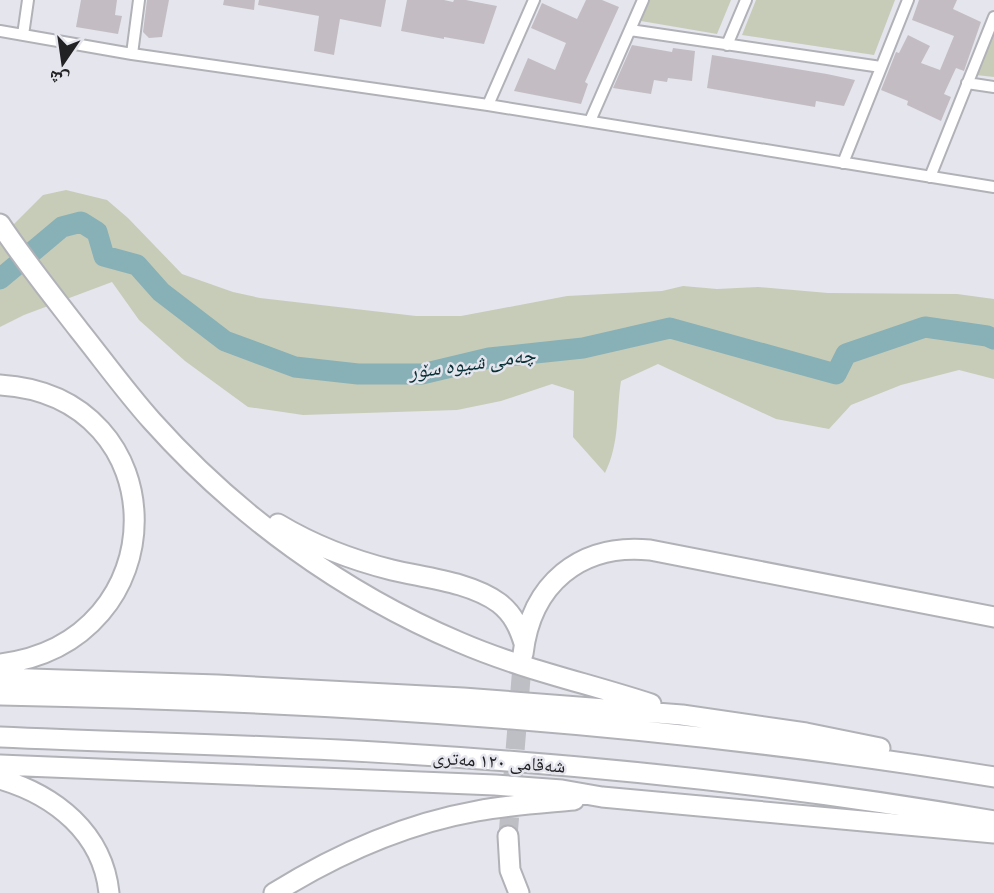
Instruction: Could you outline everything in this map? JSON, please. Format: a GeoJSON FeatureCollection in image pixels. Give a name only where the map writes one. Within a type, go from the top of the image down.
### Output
{"type":"FeatureCollection","features":[{"type":"Feature","properties":{"kind":"highway"},"geometry":{"type":"LineString","coordinates":[[0,224],[152,421],[228,494],[303,555],[337,579],[397,614],[460,643],[682,715]]}},
{"type":"Feature","properties":{"kind":"highway"},"geometry":{"type":"LineString","coordinates":[[0,385],[23,387],[46,394],[68,404],[92,423],[121,464],[135,511],[132,554],[121,582],[106,606],[60,644],[27,658],[0,664]]}},
{"type":"Feature","properties":{"kind":"highway"},"geometry":{"type":"LineString","coordinates":[[228,494],[288,530],[337,552],[388,569],[468,589],[497,601],[515,618],[523,649],[536,606],[556,579],[588,558],[625,549],[650,550],[994,617]]}},
{"type":"Feature","properties":{"kind":"highway"},"geometry":{"type":"LineString","coordinates":[[0,678],[218,685],[463,698],[682,715],[806,733],[879,747],[951,770]]}},
{"type":"Feature","properties":{"kind":"highway"},"geometry":{"type":"LineString","coordinates":[[0,695],[478,717],[620,728],[728,740],[994,777]]}},
{"type":"Feature","properties":{"kind":"highway","name":"شەقامی ١٢٠ مەتری"},"geometry":{"type":"LineString","coordinates":[[0,737],[405,754],[582,767],[792,790],[994,821]]}},
{"type":"Feature","properties":{"kind":"highway"},"geometry":{"type":"LineString","coordinates":[[0,765],[495,785],[994,832]]}},
{"type":"Feature","properties":{"kind":"highway"},"geometry":{"type":"LineString","coordinates":[[0,779],[47,799],[64,810],[79,825],[99,854],[110,893]]}},
{"type":"Feature","properties":{"kind":"highway"},"geometry":{"type":"LineString","coordinates":[[274,893],[350,851],[422,824],[486,809],[602,797]]}},
{"type":"Feature","properties":{"kind":"highway"},"geometry":{"type":"LineString","coordinates":[[508,836],[510,870],[519,893]]}},
{"type":"Feature","properties":{"kind":"street"},"geometry":{"type":"LineString","coordinates":[[23,35],[27,0]]}},
{"type":"Feature","properties":{"kind":"street"},"geometry":{"type":"LineString","coordinates":[[132,54],[139,0]]}},
{"type":"Feature","properties":{"kind":"street"},"geometry":{"type":"LineString","coordinates":[[488,105],[534,0]]}},
{"type":"Feature","properties":{"kind":"street"},"geometry":{"type":"LineString","coordinates":[[590,121],[643,0]]}},
{"type":"Feature","properties":{"kind":"street"},"geometry":{"type":"LineString","coordinates":[[727,45],[746,0]]}},
{"type":"Feature","properties":{"kind":"street"},"geometry":{"type":"LineString","coordinates":[[843,163],[908,0]]}},
{"type":"Feature","properties":{"kind":"street"},"geometry":{"type":"LineString","coordinates":[[930,177],[994,18]]}},
{"type":"Feature","properties":{"kind":"street"},"geometry":{"type":"LineString","coordinates":[[630,30],[881,67]]}},
{"type":"Feature","properties":{"kind":"street"},"geometry":{"type":"LineString","coordinates":[[0,31],[132,54],[590,121],[994,187]]}},
{"type":"Feature","properties":{"kind":"street"},"geometry":{"type":"LineString","coordinates":[[967,83],[994,87]]}},
{"type":"Feature","properties":{"kind":"green space"},"geometry":{"type":"Polygon","coordinates":[[[650,0],[731,0],[717,34],[641,21],[650,0]]]}},
{"type":"Feature","properties":{"kind":"green space"},"geometry":{"type":"Polygon","coordinates":[[[756,0],[895,0],[874,55],[742,35],[756,0]]]}},
{"type":"Feature","properties":{"kind":"green space"},"geometry":{"type":"Polygon","coordinates":[[[994,28],[994,77],[976,75],[994,28]]]}},
{"type":"Feature","properties":{"kind":"green space"},"geometry":{"type":"Polygon","coordinates":[[[66,190],[107,200],[182,274],[233,292],[260,298],[416,316],[461,316],[567,296],[662,291],[683,286],[717,289],[758,287],[828,293],[957,294],[994,299],[994,379],[959,370],[901,385],[851,405],[829,429],[776,419],[658,364],[621,381],[615,439],[605,473],[573,437],[574,391],[552,384],[501,401],[457,410],[303,415],[248,407],[185,361],[139,320],[112,282],[24,315],[0,327],[0,238],[43,195],[66,190]]]}},
{"type":"Feature","properties":{"kind":"building"},"geometry":{"type":"Polygon","coordinates":[[[81,0],[117,0],[115,15],[122,16],[118,34],[76,27],[81,0]]]}},
{"type":"Feature","properties":{"kind":"building"},"geometry":{"type":"Polygon","coordinates":[[[147,0],[169,0],[162,37],[149,38],[143,32],[147,0]]]}},
{"type":"Feature","properties":{"kind":"building"},"geometry":{"type":"Polygon","coordinates":[[[224,0],[255,0],[254,10],[223,5],[224,0]]]}},
{"type":"Feature","properties":{"kind":"building"},"geometry":{"type":"Polygon","coordinates":[[[259,0],[386,0],[381,27],[340,19],[334,55],[314,51],[319,16],[258,5],[259,0]]]}},
{"type":"Feature","properties":{"kind":"building"},"geometry":{"type":"Polygon","coordinates":[[[407,0],[466,0],[497,6],[484,44],[401,31],[407,0]]]}},
{"type":"Feature","properties":{"kind":"building"},"geometry":{"type":"Polygon","coordinates":[[[586,0],[602,0],[619,7],[585,82],[588,84],[581,104],[514,91],[528,58],[555,70],[566,43],[531,28],[542,3],[577,19],[586,0]]]}},
{"type":"Feature","properties":{"kind":"building"},"geometry":{"type":"Polygon","coordinates":[[[919,0],[957,0],[953,9],[981,22],[964,71],[956,68],[944,94],[951,97],[941,121],[907,105],[908,101],[881,90],[896,52],[899,53],[908,35],[930,46],[921,63],[940,70],[954,36],[912,20],[919,0]]]}},
{"type":"Feature","properties":{"kind":"building"},"geometry":{"type":"Polygon","coordinates":[[[632,45],[672,52],[673,48],[695,51],[692,81],[668,78],[667,82],[654,80],[651,94],[613,88],[632,45]]]}},
{"type":"Feature","properties":{"kind":"building"},"geometry":{"type":"Polygon","coordinates":[[[712,55],[855,80],[844,106],[816,101],[815,107],[707,88],[712,55]]]}},
{"type":"Feature","properties":{"kind":"waterway","name":"چەمی شیوە سۆر"},"geometry":{"type":"LineString","coordinates":[[0,279],[62,227],[81,222],[97,232],[104,256],[137,265],[161,292],[225,341],[295,367],[358,374],[422,374],[489,358],[583,348],[670,328],[836,374],[846,354],[925,327],[994,339]]}},
{"type":"Feature","properties":{"kind":"tunnel"},"geometry":{"type":"LineString","coordinates":[[508,836],[523,654]]}}]}
